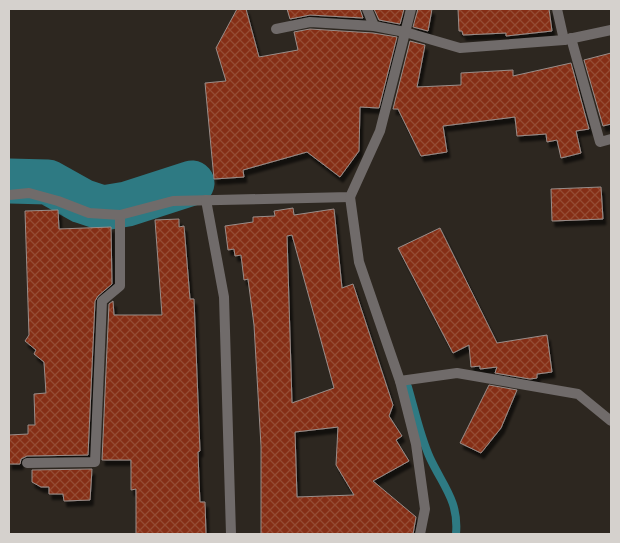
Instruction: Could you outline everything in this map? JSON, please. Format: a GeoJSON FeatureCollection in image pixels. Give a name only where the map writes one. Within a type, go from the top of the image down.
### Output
{"type":"FeatureCollection","features":[{"type":"Feature","properties":{"kind":"street"},"geometry":{"type":"LineString","coordinates":[[367,9],[374,26]]}},
{"type":"Feature","properties":{"kind":"street"},"geometry":{"type":"LineString","coordinates":[[411,9],[380,132],[350,197],[359,262],[400,381],[416,444],[425,509],[420,534]]}},
{"type":"Feature","properties":{"kind":"street"},"geometry":{"type":"LineString","coordinates":[[557,9],[600,142],[611,140]]}},
{"type":"Feature","properties":{"kind":"street"},"geometry":{"type":"LineString","coordinates":[[276,29],[310,22],[374,26],[405,32],[460,48],[567,39],[611,30]]}},
{"type":"Feature","properties":{"kind":"street"},"geometry":{"type":"LineString","coordinates":[[9,195],[29,193],[58,200],[89,213],[120,215],[173,202],[350,197]]}},
{"type":"Feature","properties":{"kind":"street"},"geometry":{"type":"LineString","coordinates":[[206,200],[224,297],[231,534]]}},
{"type":"Feature","properties":{"kind":"street"},"geometry":{"type":"LineString","coordinates":[[27,463],[95,462],[102,301],[120,286],[120,215]]}},
{"type":"Feature","properties":{"kind":"street"},"geometry":{"type":"LineString","coordinates":[[400,381],[457,373],[578,394],[611,421]]}},
{"type":"Feature","properties":{"kind":"building"},"geometry":{"type":"Polygon","coordinates":[[[237,9],[246,9],[259,57],[298,50],[294,32],[310,29],[373,33],[397,37],[379,108],[360,107],[359,151],[340,177],[307,152],[243,170],[244,177],[214,179],[205,83],[226,81],[216,48],[237,9]]]}},
{"type":"Feature","properties":{"kind":"building"},"geometry":{"type":"Polygon","coordinates":[[[287,9],[360,9],[363,18],[310,15],[290,19],[287,9]]]}},
{"type":"Feature","properties":{"kind":"building"},"geometry":{"type":"Polygon","coordinates":[[[374,9],[404,9],[400,24],[379,20],[374,9]]]}},
{"type":"Feature","properties":{"kind":"building"},"geometry":{"type":"Polygon","coordinates":[[[418,9],[432,9],[428,31],[413,27],[418,9]]]}},
{"type":"Feature","properties":{"kind":"building"},"geometry":{"type":"Polygon","coordinates":[[[458,9],[549,9],[552,31],[506,36],[506,33],[463,35],[462,31],[459,31],[458,9]]]}},
{"type":"Feature","properties":{"kind":"building"},"geometry":{"type":"Polygon","coordinates":[[[410,41],[425,45],[417,87],[461,85],[461,73],[513,70],[513,76],[571,63],[589,129],[576,131],[581,153],[561,158],[557,140],[547,142],[546,134],[517,136],[515,117],[443,126],[447,152],[421,156],[398,109],[393,109],[410,41]]]}},
{"type":"Feature","properties":{"kind":"building"},"geometry":{"type":"Polygon","coordinates":[[[611,53],[611,124],[603,126],[584,60],[611,53]]]}},
{"type":"Feature","properties":{"kind":"building"},"geometry":{"type":"Polygon","coordinates":[[[601,187],[603,219],[552,221],[551,189],[601,187]]]}},
{"type":"Feature","properties":{"kind":"building"},"geometry":{"type":"Polygon","coordinates":[[[293,208],[294,215],[334,209],[342,288],[353,284],[393,405],[389,416],[402,436],[396,440],[409,461],[373,481],[416,517],[413,534],[261,534],[261,446],[254,325],[248,279],[244,280],[241,255],[235,256],[234,249],[228,250],[225,226],[253,222],[253,217],[275,216],[274,211],[293,208]],[[292,235],[287,236],[292,403],[334,388],[292,235]],[[338,427],[295,432],[297,497],[354,495],[336,465],[338,427]]]}},
{"type":"Feature","properties":{"kind":"building"},"geometry":{"type":"Polygon","coordinates":[[[58,210],[59,229],[111,227],[112,284],[95,301],[88,455],[27,456],[21,459],[20,464],[9,464],[9,435],[28,434],[28,425],[35,425],[34,394],[46,393],[44,362],[34,354],[36,350],[25,341],[29,335],[25,211],[58,210]]]}},
{"type":"Feature","properties":{"kind":"building"},"geometry":{"type":"Polygon","coordinates":[[[179,219],[179,227],[184,226],[190,299],[194,299],[200,451],[198,452],[200,502],[205,502],[206,534],[136,534],[136,489],[131,490],[131,460],[102,460],[109,304],[113,301],[114,315],[162,315],[155,220],[179,219]]]}},
{"type":"Feature","properties":{"kind":"building"},"geometry":{"type":"Polygon","coordinates":[[[440,228],[497,343],[547,335],[552,372],[537,374],[537,378],[530,379],[495,373],[497,367],[480,369],[480,366],[471,367],[469,345],[453,353],[398,248],[440,228]]]}},
{"type":"Feature","properties":{"kind":"building"},"geometry":{"type":"Polygon","coordinates":[[[489,385],[517,390],[501,428],[481,453],[460,443],[489,385]]]}},
{"type":"Feature","properties":{"kind":"building"},"geometry":{"type":"Polygon","coordinates":[[[92,469],[90,500],[64,501],[63,494],[49,494],[49,487],[41,487],[32,482],[32,470],[92,469]]]}},
{"type":"Feature","properties":{"kind":"waterway"},"geometry":{"type":"LineString","coordinates":[[9,181],[48,182],[82,201],[103,208],[127,204],[192,183]]}},
{"type":"Feature","properties":{"kind":"waterway"},"geometry":{"type":"LineString","coordinates":[[408,387],[426,450],[453,503],[456,534]]}}]}
